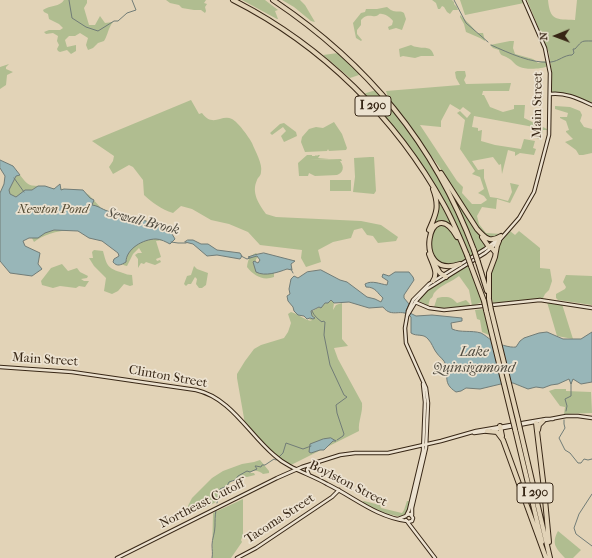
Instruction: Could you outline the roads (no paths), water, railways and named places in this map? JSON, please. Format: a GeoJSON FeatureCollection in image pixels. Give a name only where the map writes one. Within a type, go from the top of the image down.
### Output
{"type":"FeatureCollection","features":[{"type":"Feature","properties":{"kind":"highway","name":"I 290"},"geometry":{"type":"LineString","coordinates":[[233,0],[290,34],[318,55],[345,77],[386,120],[406,145],[444,205],[467,254],[484,301],[489,310]]}},
{"type":"Feature","properties":{"kind":"highway","name":"I 290"},"geometry":{"type":"LineString","coordinates":[[273,0],[318,32],[358,69],[391,105],[425,152],[450,196],[474,250],[489,299],[489,310],[508,392],[550,558]]}},
{"type":"Feature","properties":{"kind":"highway"},"geometry":{"type":"LineString","coordinates":[[425,152],[450,186],[489,248],[495,251],[495,256]]}},
{"type":"Feature","properties":{"kind":"highway"},"geometry":{"type":"LineString","coordinates":[[428,178],[437,205],[437,212],[427,236],[427,244],[436,274],[433,281]]}},
{"type":"Feature","properties":{"kind":"highway"},"geometry":{"type":"LineString","coordinates":[[443,276],[431,256],[429,236],[433,228],[439,224],[446,224],[452,229],[467,254]]}},
{"type":"Feature","properties":{"kind":"highway"},"geometry":{"type":"LineString","coordinates":[[477,229],[488,239],[496,239],[501,236]]}},
{"type":"Feature","properties":{"kind":"highway"},"geometry":{"type":"LineString","coordinates":[[489,299],[488,275],[499,241]]}},
{"type":"Feature","properties":{"kind":"highway"},"geometry":{"type":"LineString","coordinates":[[431,256],[445,266],[452,267],[460,264]]}},
{"type":"Feature","properties":{"kind":"highway"},"geometry":{"type":"LineString","coordinates":[[536,422],[548,529],[549,551]]}},
{"type":"Feature","properties":{"kind":"highway"},"geometry":{"type":"LineString","coordinates":[[538,438],[539,427],[543,422]]}},
{"type":"Feature","properties":{"kind":"highway"},"geometry":{"type":"LineString","coordinates":[[500,428],[546,558]]}},
{"type":"Feature","properties":{"kind":"highway","name":"I 290"},"geometry":{"type":"LineString","coordinates":[[517,429],[546,558]]}},
{"type":"Feature","properties":{"kind":"highway"},"geometry":{"type":"LineString","coordinates":[[487,431],[497,432],[503,440]]}},
{"type":"Feature","properties":{"kind":"main road","name":"Main Street"},"geometry":{"type":"LineString","coordinates":[[426,397],[426,388],[406,343],[404,332],[409,311],[414,301],[424,288],[499,241],[513,224],[524,210],[535,190],[549,138],[549,62],[541,38],[524,0]]}},
{"type":"Feature","properties":{"kind":"main road"},"geometry":{"type":"LineString","coordinates":[[550,94],[568,95],[592,105]]}},
{"type":"Feature","properties":{"kind":"main road","name":"Main Street"},"geometry":{"type":"LineString","coordinates":[[517,219],[535,190]]}},
{"type":"Feature","properties":{"kind":"main road"},"geometry":{"type":"LineString","coordinates":[[524,210],[525,205]]}},
{"type":"Feature","properties":{"kind":"main road","name":"Main Street"},"geometry":{"type":"LineString","coordinates":[[414,301],[443,276],[460,264],[489,248],[513,224]]}},
{"type":"Feature","properties":{"kind":"main road"},"geometry":{"type":"LineString","coordinates":[[414,301],[429,308],[446,310],[540,300],[592,308]]}},
{"type":"Feature","properties":{"kind":"main road","name":"Main Street"},"geometry":{"type":"LineString","coordinates":[[0,367],[57,370],[88,374]]}},
{"type":"Feature","properties":{"kind":"main road","name":"Clinton Street"},"geometry":{"type":"LineString","coordinates":[[88,374],[208,393],[224,403],[267,449],[289,466]]}},
{"type":"Feature","properties":{"kind":"main road"},"geometry":{"type":"LineString","coordinates":[[417,485],[427,439],[426,397]]}},
{"type":"Feature","properties":{"kind":"main road"},"geometry":{"type":"LineString","coordinates":[[426,397],[425,444],[417,485],[405,519],[434,558]]}},
{"type":"Feature","properties":{"kind":"main road"},"geometry":{"type":"LineString","coordinates":[[471,433],[553,419],[578,416],[592,418]]}},
{"type":"Feature","properties":{"kind":"main road"},"geometry":{"type":"LineString","coordinates":[[536,422],[543,422],[553,419]]}},
{"type":"Feature","properties":{"kind":"main road"},"geometry":{"type":"LineString","coordinates":[[471,433],[500,428]]}},
{"type":"Feature","properties":{"kind":"main road","name":"Northeast Cutoff"},"geometry":{"type":"LineString","coordinates":[[117,558],[296,469],[348,453],[384,453],[471,433]]}},
{"type":"Feature","properties":{"kind":"main road"},"geometry":{"type":"LineString","coordinates":[[427,439],[435,442]]}},
{"type":"Feature","properties":{"kind":"main road"},"geometry":{"type":"LineString","coordinates":[[415,447],[420,448],[423,452]]}},
{"type":"Feature","properties":{"kind":"main road"},"geometry":{"type":"LineString","coordinates":[[309,475],[307,470],[310,465]]}},
{"type":"Feature","properties":{"kind":"main road"},"geometry":{"type":"LineString","coordinates":[[289,466],[289,472]]}},
{"type":"Feature","properties":{"kind":"main road","name":"Boylston Street"},"geometry":{"type":"LineString","coordinates":[[289,466],[338,490],[369,509],[397,520],[407,522]]}},
{"type":"Feature","properties":{"kind":"main road","name":"Tacoma Street"},"geometry":{"type":"LineString","coordinates":[[237,558],[256,548],[338,490]]}},
{"type":"Feature","properties":{"kind":"main road"},"geometry":{"type":"LineString","coordinates":[[415,491],[412,515],[416,532]]}},
{"type":"Feature","properties":{"kind":"main road"},"geometry":{"type":"LineString","coordinates":[[406,516],[409,514],[412,515]]}},
{"type":"Feature","properties":{"kind":"main road","name":"Boylston Street"},"geometry":{"type":"LineString","coordinates":[[397,520],[406,516]]}},
{"type":"Feature","properties":{"kind":"main road"},"geometry":{"type":"LineString","coordinates":[[407,522],[413,520]]}},
{"type":"Feature","properties":{"kind":"water","name":"Newton Pond"},"geometry":{"type":"Polygon","coordinates":[[[0,160],[13,166],[20,175],[16,176],[9,190],[10,194],[16,197],[25,190],[32,190],[38,186],[45,186],[54,189],[60,184],[61,190],[83,190],[90,198],[94,200],[92,205],[116,212],[119,217],[135,217],[156,227],[165,226],[175,239],[170,244],[156,239],[151,239],[141,243],[132,249],[126,262],[118,265],[113,262],[114,259],[119,256],[118,253],[102,241],[89,238],[78,231],[54,230],[45,233],[38,238],[29,238],[23,241],[25,246],[40,253],[38,264],[42,269],[32,276],[10,273],[0,261],[0,193],[4,184],[5,176],[0,168],[0,160]]]}},
{"type":"Feature","properties":{"kind":"water"},"geometry":{"type":"Polygon","coordinates":[[[188,240],[193,240],[201,244],[208,244],[217,250],[240,253],[242,256],[240,259],[217,255],[207,256],[193,244],[185,242],[188,240]]]}},
{"type":"Feature","properties":{"kind":"water"},"geometry":{"type":"Polygon","coordinates":[[[264,253],[295,261],[291,264],[292,270],[287,269],[268,274],[256,272],[253,262],[258,263],[260,260],[257,256],[250,258],[248,257],[264,253]]]}},
{"type":"Feature","properties":{"kind":"water","name":"Lake Quinsigamond"},"geometry":{"type":"Polygon","coordinates":[[[321,270],[347,282],[367,297],[381,302],[383,298],[374,289],[366,287],[365,284],[373,282],[387,285],[388,281],[382,277],[383,274],[389,276],[395,272],[409,272],[414,280],[404,295],[404,298],[409,304],[406,311],[416,316],[432,315],[462,318],[462,321],[451,323],[452,329],[481,333],[500,344],[507,346],[516,347],[524,338],[539,333],[547,332],[563,339],[581,339],[592,332],[592,382],[581,384],[573,379],[571,384],[569,379],[543,388],[536,387],[528,389],[513,383],[505,383],[480,389],[466,388],[456,392],[447,382],[447,369],[445,363],[426,337],[411,333],[411,317],[408,314],[393,313],[383,307],[369,308],[349,302],[334,303],[331,300],[328,303],[325,303],[321,308],[319,307],[311,311],[312,316],[315,318],[313,319],[307,319],[304,316],[298,315],[288,301],[287,296],[290,294],[289,289],[291,279],[294,276],[298,278],[307,272],[321,270]]]}},
{"type":"Feature","properties":{"kind":"water"},"geometry":{"type":"Polygon","coordinates":[[[331,438],[336,441],[333,441],[324,450],[311,453],[309,452],[310,444],[323,439],[331,438]]]}},
{"type":"Feature","properties":{"kind":"waterway"},"geometry":{"type":"LineString","coordinates":[[69,0],[72,18],[86,27],[98,31],[114,21],[118,21],[127,13],[136,10],[132,0]]}},
{"type":"Feature","properties":{"kind":"waterway"},"geometry":{"type":"LineString","coordinates":[[454,0],[466,23],[488,42]]}},
{"type":"Feature","properties":{"kind":"waterway"},"geometry":{"type":"LineString","coordinates":[[491,45],[528,60],[551,62],[572,55],[574,53],[573,49],[575,49],[582,42],[592,41]]}},
{"type":"Feature","properties":{"kind":"waterway","name":"Sewall Brook"},"geometry":{"type":"LineString","coordinates":[[14,178],[24,192]]}},
{"type":"Feature","properties":{"kind":"waterway","name":"Sewall Brook"},"geometry":{"type":"LineString","coordinates":[[171,242],[186,243]]}},
{"type":"Feature","properties":{"kind":"waterway","name":"Sewall Brook"},"geometry":{"type":"LineString","coordinates":[[241,256],[247,259],[250,258]]}},
{"type":"Feature","properties":{"kind":"waterway","name":"Sewall Brook"},"geometry":{"type":"LineString","coordinates":[[291,269],[293,273]]}},
{"type":"Feature","properties":{"kind":"waterway"},"geometry":{"type":"LineString","coordinates":[[312,311],[318,319],[325,322],[324,335],[330,365],[344,395],[347,397],[336,405],[344,434],[337,440]]}},
{"type":"Feature","properties":{"kind":"waterway"},"geometry":{"type":"LineString","coordinates":[[566,411],[567,406],[565,399],[571,396],[571,383]]}},
{"type":"Feature","properties":{"kind":"waterway"},"geometry":{"type":"LineString","coordinates":[[564,420],[565,428],[559,438],[565,450],[570,453],[578,463],[581,463],[584,459],[592,459]]}},
{"type":"Feature","properties":{"kind":"waterway"},"geometry":{"type":"LineString","coordinates":[[279,457],[283,453],[286,443],[303,449],[311,446]]}},
{"type":"Feature","properties":{"kind":"waterway"},"geometry":{"type":"LineString","coordinates":[[217,503],[220,489],[227,486],[229,482],[235,480],[238,476],[247,471],[250,472],[257,469],[255,466],[261,467],[274,459],[276,460]]}},
{"type":"Feature","properties":{"kind":"waterway"},"geometry":{"type":"LineString","coordinates":[[592,494],[579,514],[574,528],[576,534],[592,546]]}},
{"type":"Feature","properties":{"kind":"waterway"},"geometry":{"type":"LineString","coordinates":[[212,558],[212,543],[215,529],[216,510]]}}]}
